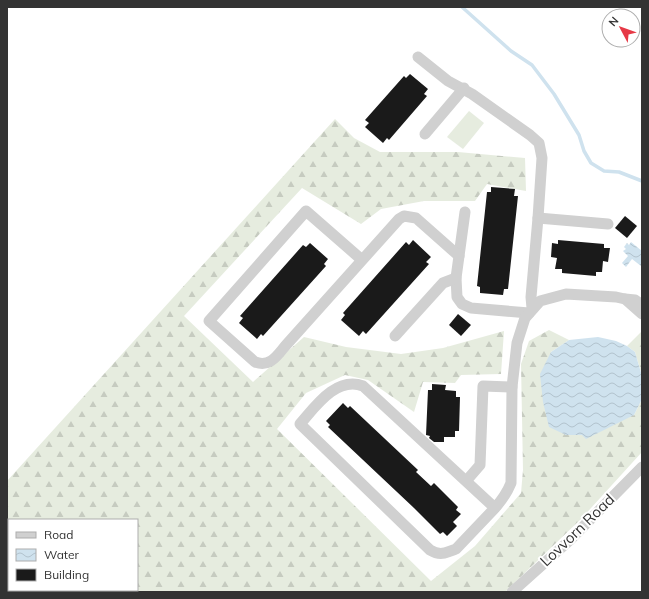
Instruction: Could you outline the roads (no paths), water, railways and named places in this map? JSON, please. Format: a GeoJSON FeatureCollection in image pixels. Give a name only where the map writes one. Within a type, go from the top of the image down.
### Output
{"type":"FeatureCollection","features":[{"type":"Feature","properties":{"kind":"street"},"geometry":{"type":"LineString","coordinates":[[418,57],[448,81],[464,88],[530,134],[538,143],[542,158],[531,310]]}},
{"type":"Feature","properties":{"kind":"street"},"geometry":{"type":"LineString","coordinates":[[425,134],[464,88]]}},
{"type":"Feature","properties":{"kind":"street"},"geometry":{"type":"LineString","coordinates":[[362,260],[306,211],[209,321],[255,362],[266,364],[280,352],[399,219],[404,216],[416,218],[459,256]]}},
{"type":"Feature","properties":{"kind":"street"},"geometry":{"type":"LineString","coordinates":[[465,212],[456,278],[457,297],[462,304],[471,308],[531,310]]}},
{"type":"Feature","properties":{"kind":"street"},"geometry":{"type":"LineString","coordinates":[[538,218],[608,224]]}},
{"type":"Feature","properties":{"kind":"street"},"geometry":{"type":"LineString","coordinates":[[395,336],[443,283],[456,278]]}},
{"type":"Feature","properties":{"kind":"street"},"geometry":{"type":"LineString","coordinates":[[495,508],[467,480],[363,386],[355,383],[341,386],[326,396],[300,424],[430,550],[435,553],[442,554],[456,549],[495,508],[507,493],[511,483],[512,387],[517,343],[526,318],[531,310],[540,301],[566,294],[616,297],[634,300],[642,305]]}},
{"type":"Feature","properties":{"kind":"street"},"geometry":{"type":"LineString","coordinates":[[625,299],[642,314]]}},
{"type":"Feature","properties":{"kind":"street"},"geometry":{"type":"LineString","coordinates":[[467,480],[480,465],[483,386],[512,387]]}},
{"type":"Feature","properties":{"kind":"street","name":"Lovvorn Road"},"geometry":{"type":"LineString","coordinates":[[512,592],[570,540],[642,468]]}},
{"type":"Feature","properties":{"kind":"water"},"geometry":{"type":"Polygon","coordinates":[[[631,242],[642,251],[641,266],[632,259],[626,267],[622,263],[628,256],[623,251],[626,249],[624,247],[627,243],[629,245],[631,242]]]}},
{"type":"Feature","properties":{"kind":"water"},"geometry":{"type":"Polygon","coordinates":[[[598,337],[616,341],[635,352],[642,376],[642,399],[634,415],[586,439],[582,435],[566,435],[549,427],[543,402],[540,374],[551,352],[569,340],[598,337]]]}},
{"type":"Feature","properties":{"kind":"waterway"},"geometry":{"type":"LineString","coordinates":[[462,7],[511,51],[532,65],[554,94],[579,135],[584,151],[591,163],[604,171],[619,172],[642,181]]}}]}
